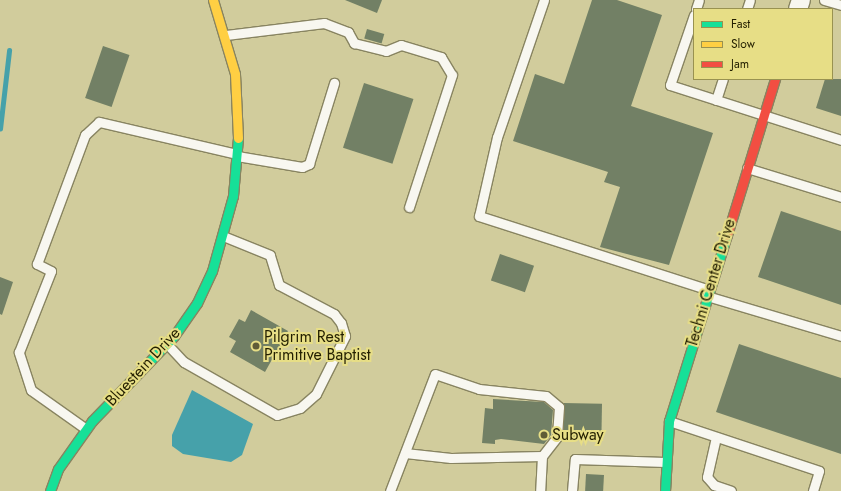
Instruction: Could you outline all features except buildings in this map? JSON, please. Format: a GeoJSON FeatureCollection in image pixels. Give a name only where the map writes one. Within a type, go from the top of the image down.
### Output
{"type":"FeatureCollection","features":[{"type":"Feature","properties":{"kind":"street","name":"Bluestein Drive"},"geometry":{"type":"LineString","coordinates":[[50,491],[58,469],[86,429],[167,344],[197,303],[223,236],[237,155],[237,97],[226,35],[213,0]]}},
{"type":"Feature","properties":{"kind":"street","name":"Techni Center Drive"},"geometry":{"type":"LineString","coordinates":[[665,491],[665,462],[669,421],[775,80]]}},
{"type":"Feature","properties":{"kind":"lane"},"geometry":{"type":"LineString","coordinates":[[544,0],[497,137],[479,216],[841,336]]}},
{"type":"Feature","properties":{"kind":"lane"},"geometry":{"type":"LineString","coordinates":[[824,0],[841,5]]}},
{"type":"Feature","properties":{"kind":"lane"},"geometry":{"type":"LineString","coordinates":[[693,18],[670,85],[841,140]]}},
{"type":"Feature","properties":{"kind":"lane"},"geometry":{"type":"LineString","coordinates":[[226,35],[324,23],[348,32],[354,43],[386,51],[401,45],[441,57],[452,75],[409,207]]}},
{"type":"Feature","properties":{"kind":"lane"},"geometry":{"type":"LineString","coordinates":[[716,100],[723,80]]}},
{"type":"Feature","properties":{"kind":"lane"},"geometry":{"type":"LineString","coordinates":[[86,429],[31,390],[19,352],[51,271],[37,264],[85,135],[99,122],[237,155],[302,166],[309,164],[334,83]]}},
{"type":"Feature","properties":{"kind":"lane"},"geometry":{"type":"LineString","coordinates":[[747,168],[841,197]]}},
{"type":"Feature","properties":{"kind":"lane"},"geometry":{"type":"LineString","coordinates":[[167,344],[184,362],[277,414],[300,408],[316,394],[345,336],[341,323],[334,314],[279,285],[270,256],[223,236]]}},
{"type":"Feature","properties":{"kind":"lane"},"geometry":{"type":"LineString","coordinates":[[390,491],[435,374],[479,389],[546,396],[559,407],[557,437],[542,456],[540,491]]}},
{"type":"Feature","properties":{"kind":"lane"},"geometry":{"type":"LineString","coordinates":[[669,421],[818,471],[813,491]]}},
{"type":"Feature","properties":{"kind":"lane"},"geometry":{"type":"LineString","coordinates":[[716,437],[707,477],[714,485],[731,491]]}},
{"type":"Feature","properties":{"kind":"lane"},"geometry":{"type":"LineString","coordinates":[[405,453],[451,458],[461,455],[542,456]]}},
{"type":"Feature","properties":{"kind":"lane"},"geometry":{"type":"LineString","coordinates":[[572,491],[575,459],[665,462]]}},
{"type":"Feature","properties":{"kind":"water"},"geometry":{"type":"Polygon","coordinates":[[[192,390],[253,424],[242,455],[231,462],[183,454],[172,446],[172,435],[192,390]]]}},
{"type":"Feature","properties":{"kind":"waterway"},"geometry":{"type":"LineString","coordinates":[[0,129],[9,51]]}},
{"type":"Feature","properties":{"kind":"traffic: fast"},"geometry":{"type":"LineString","coordinates":[[50,491],[58,469],[92,421],[174,336],[197,303],[212,271],[233,196],[238,138]]}},
{"type":"Feature","properties":{"kind":"traffic: fast"},"geometry":{"type":"LineString","coordinates":[[665,491],[669,421],[727,235]]}},
{"type":"Feature","properties":{"kind":"traffic: slow"},"geometry":{"type":"LineString","coordinates":[[213,0],[235,74],[238,138]]}},
{"type":"Feature","properties":{"kind":"traffic: jam"},"geometry":{"type":"LineString","coordinates":[[727,235],[775,80]]}},
{"type":"Feature","properties":{"kind":"place","name":"Pilgrim Rest Primitive Baptist"},"geometry":{"type":"Point","coordinates":[256,346]}},
{"type":"Feature","properties":{"kind":"place","name":"Subway"},"geometry":{"type":"Point","coordinates":[544,435]}}]}
